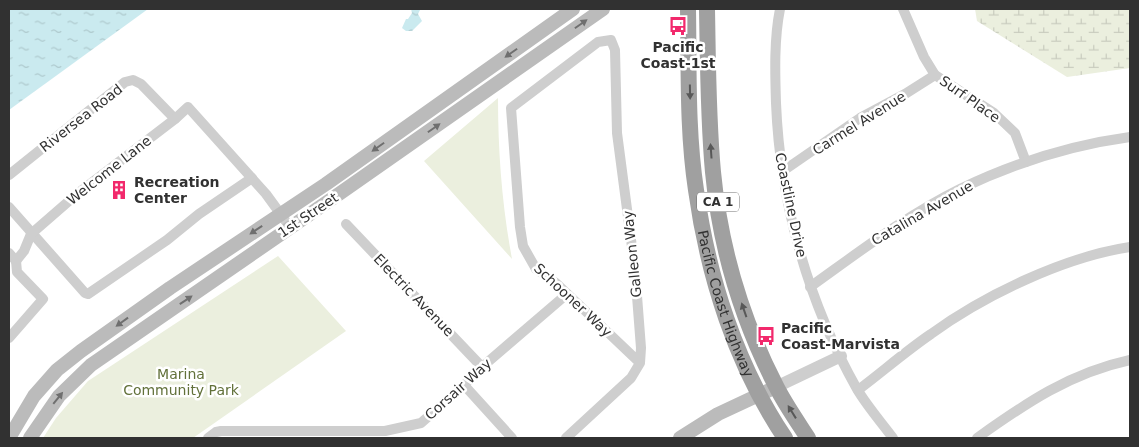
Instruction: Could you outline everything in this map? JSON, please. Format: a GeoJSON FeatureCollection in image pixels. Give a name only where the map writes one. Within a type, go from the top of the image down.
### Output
{"type":"FeatureCollection","features":[{"type":"Feature","properties":{"kind":"highway","name":"Pacific Coast Highway"},"geometry":{"type":"LineString","coordinates":[[688,9],[690,124],[695,189],[705,246],[725,315],[760,395],[785,438]]}},
{"type":"Feature","properties":{"kind":"highway","name":"Pacific Coast Highway"},"geometry":{"type":"LineString","coordinates":[[708,9],[710,137],[713,174],[727,255],[748,324],[776,387],[808,438]]}},
{"type":"Feature","properties":{"kind":"main road","name":"1st Street"},"geometry":{"type":"LineString","coordinates":[[9,438],[34,396],[57,370],[81,351],[170,288],[326,184],[573,9]]}},
{"type":"Feature","properties":{"kind":"main road","name":"1st Street"},"geometry":{"type":"LineString","coordinates":[[30,438],[59,396],[91,365],[603,9]]}},
{"type":"Feature","properties":{"kind":"main road"},"geometry":{"type":"LineString","coordinates":[[680,438],[718,414],[776,387]]}},
{"type":"Feature","properties":{"kind":"street","name":"Coastline Drive"},"geometry":{"type":"LineString","coordinates":[[780,9],[777,21],[776,83],[778,139],[794,232],[810,287],[840,356],[858,390],[893,438]]}},
{"type":"Feature","properties":{"kind":"street","name":"Surf Place"},"geometry":{"type":"LineString","coordinates":[[903,9],[924,57],[935,75],[994,113],[1008,126],[1015,133],[1026,162]]}},
{"type":"Feature","properties":{"kind":"street","name":"Schooner Way"},"geometry":{"type":"LineString","coordinates":[[611,40],[598,42],[511,108],[520,227],[523,246],[536,269],[556,282],[640,363]]}},
{"type":"Feature","properties":{"kind":"street","name":"Galleon Way"},"geometry":{"type":"LineString","coordinates":[[611,40],[615,50],[617,133],[635,270],[641,348],[640,363]]}},
{"type":"Feature","properties":{"kind":"street","name":"Carmel Avenue"},"geometry":{"type":"LineString","coordinates":[[783,171],[860,118],[905,94],[935,75]]}},
{"type":"Feature","properties":{"kind":"street","name":"Riversea Road"},"geometry":{"type":"LineString","coordinates":[[9,175],[125,82],[133,80],[141,84],[175,119]]}},
{"type":"Feature","properties":{"kind":"street","name":"Welcome Lane"},"geometry":{"type":"LineString","coordinates":[[31,234],[77,194],[188,107],[252,178]]}},
{"type":"Feature","properties":{"kind":"street","name":"Catalina Avenue"},"geometry":{"type":"LineString","coordinates":[[810,287],[910,217],[959,189],[1004,169],[1066,149],[1130,137]]}},
{"type":"Feature","properties":{"kind":"street"},"geometry":{"type":"LineString","coordinates":[[9,207],[85,293],[90,293],[167,240],[198,214],[252,178],[290,227]]}},
{"type":"Feature","properties":{"kind":"street","name":"Electric Avenue"},"geometry":{"type":"LineString","coordinates":[[346,224],[482,366]]}},
{"type":"Feature","properties":{"kind":"street"},"geometry":{"type":"LineString","coordinates":[[16,261],[24,251],[31,234]]}},
{"type":"Feature","properties":{"kind":"street"},"geometry":{"type":"LineString","coordinates":[[858,390],[931,333],[987,299],[1053,269],[1111,250],[1130,248]]}},
{"type":"Feature","properties":{"kind":"street"},"geometry":{"type":"LineString","coordinates":[[9,252],[16,261],[16,272],[43,299],[9,338]]}},
{"type":"Feature","properties":{"kind":"street","name":"Corsair Way"},"geometry":{"type":"LineString","coordinates":[[208,438],[216,432],[385,431],[421,423],[464,386],[482,366],[567,294]]}},
{"type":"Feature","properties":{"kind":"street"},"geometry":{"type":"LineString","coordinates":[[776,387],[840,356]]}},
{"type":"Feature","properties":{"kind":"street"},"geometry":{"type":"LineString","coordinates":[[977,438],[1018,408],[1061,383],[1110,364],[1130,360]]}},
{"type":"Feature","properties":{"kind":"street"},"geometry":{"type":"LineString","coordinates":[[566,438],[631,378],[640,363]]}},
{"type":"Feature","properties":{"kind":"street"},"geometry":{"type":"LineString","coordinates":[[464,386],[512,438]]}},
{"type":"Feature","properties":{"kind":"green space"},"geometry":{"type":"Polygon","coordinates":[[[975,9],[1130,9],[1130,68],[1067,77],[977,21],[975,9]]]}},
{"type":"Feature","properties":{"kind":"green space"},"geometry":{"type":"Polygon","coordinates":[[[498,98],[501,178],[512,259],[424,161],[498,98]]]}},
{"type":"Feature","properties":{"kind":"green space","name":"Marina Community Park"},"geometry":{"type":"Polygon","coordinates":[[[278,256],[346,331],[193,438],[43,438],[56,418],[88,381],[278,256]]]}},
{"type":"Feature","properties":{"kind":"water"},"geometry":{"type":"Polygon","coordinates":[[[9,9],[148,9],[9,110],[9,9]]]}},
{"type":"Feature","properties":{"kind":"water"},"geometry":{"type":"Polygon","coordinates":[[[411,9],[423,9],[418,14],[422,21],[412,31],[406,31],[402,28],[406,19],[412,13],[411,9]]]}},
{"type":"Feature","properties":{"kind":"place","name":"Pacific Coast-1st"},"geometry":{"type":"Point","coordinates":[678,26]}},
{"type":"Feature","properties":{"kind":"place","name":"Recreation Center"},"geometry":{"type":"Point","coordinates":[119,190]}},
{"type":"Feature","properties":{"kind":"place","name":"Pacific Coast-Marvista"},"geometry":{"type":"Point","coordinates":[766,336]}}]}
